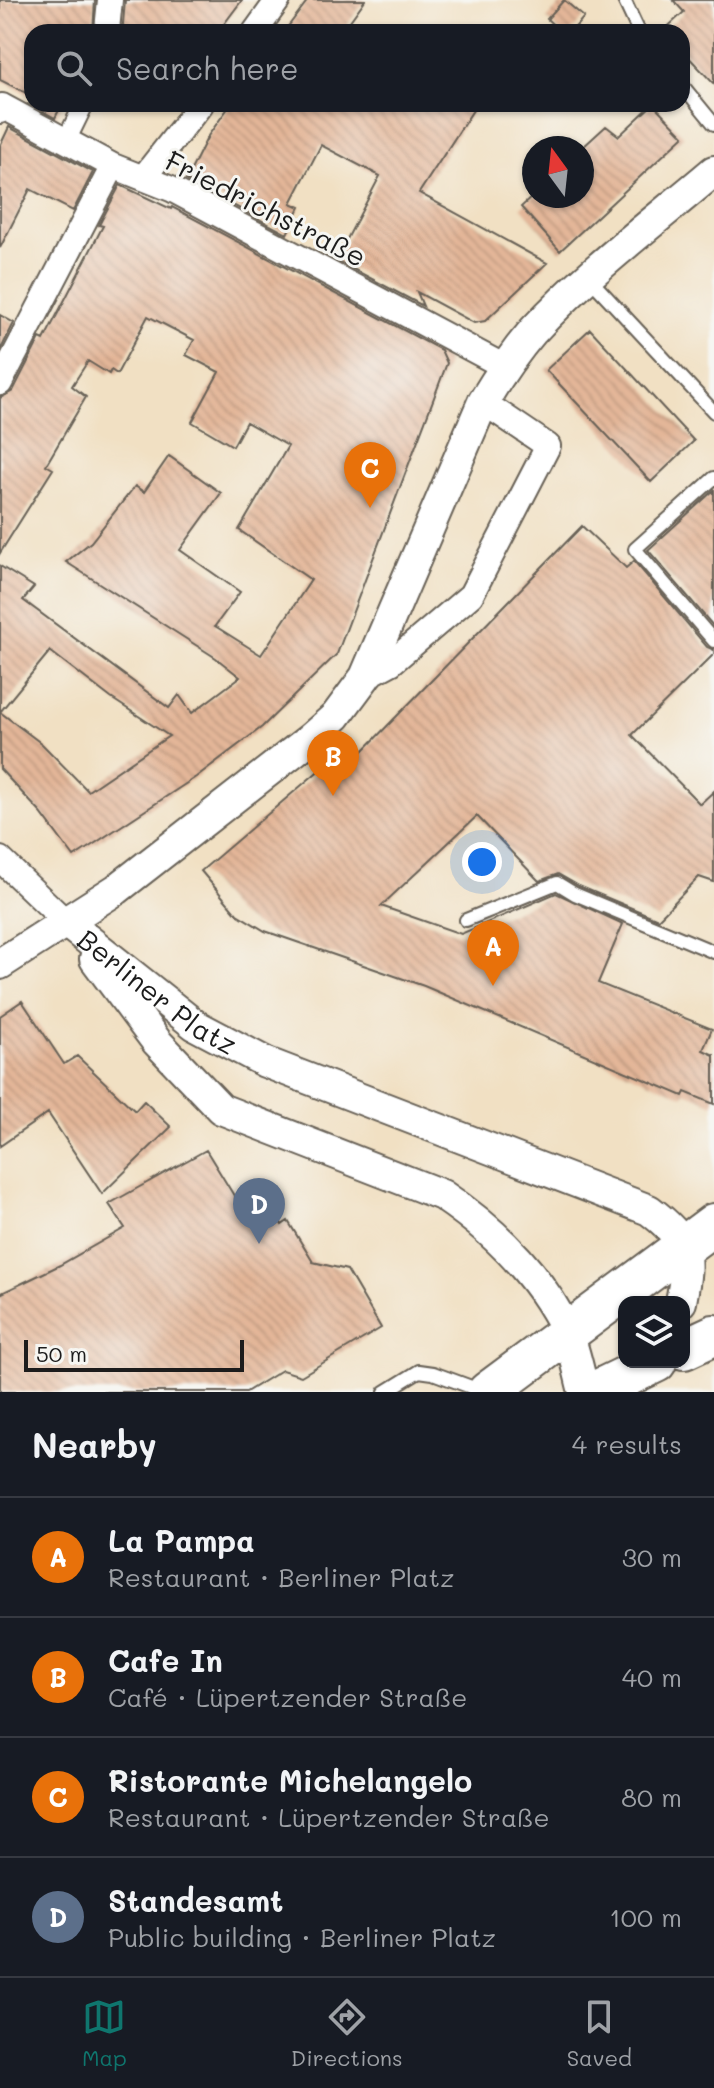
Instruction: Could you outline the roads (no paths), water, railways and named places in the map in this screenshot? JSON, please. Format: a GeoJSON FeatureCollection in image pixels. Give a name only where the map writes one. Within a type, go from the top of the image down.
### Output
{"type":"FeatureCollection","features":[{"type":"Feature","properties":{"kind":"main road"},"geometry":{"type":"LineString","coordinates":[[487,1392],[699,1234]]}},
{"type":"Feature","properties":{"kind":"main road"},"geometry":{"type":"LineString","coordinates":[[690,1346],[714,1335]]}},
{"type":"Feature","properties":{"kind":"main road"},"geometry":{"type":"LineString","coordinates":[[594,1392],[644,1368]]}},
{"type":"Feature","properties":{"kind":"street"},"geometry":{"type":"LineString","coordinates":[[108,24],[110,0]]}},
{"type":"Feature","properties":{"kind":"street"},"geometry":{"type":"LineString","coordinates":[[261,24],[278,0]]}},
{"type":"Feature","properties":{"kind":"street","name":"Friedrichstraße"},"geometry":{"type":"LineString","coordinates":[[1,107],[113,166],[171,189],[505,367]]}},
{"type":"Feature","properties":{"kind":"street"},"geometry":{"type":"LineString","coordinates":[[66,141],[80,112]]}},
{"type":"Feature","properties":{"kind":"street"},"geometry":{"type":"LineString","coordinates":[[143,178],[195,112]]}},
{"type":"Feature","properties":{"kind":"street"},"geometry":{"type":"LineString","coordinates":[[0,383],[113,166]]}},
{"type":"Feature","properties":{"kind":"street"},"geometry":{"type":"LineString","coordinates":[[0,964],[117,889],[336,716],[365,677],[483,402],[505,367],[533,331],[589,278],[714,171]]}},
{"type":"Feature","properties":{"kind":"street"},"geometry":{"type":"LineString","coordinates":[[365,677],[391,663],[471,595],[548,446],[483,402]]}},
{"type":"Feature","properties":{"kind":"street"},"geometry":{"type":"LineString","coordinates":[[0,859],[67,923]]}},
{"type":"Feature","properties":{"kind":"street","name":"Berliner Platz"},"geometry":{"type":"LineString","coordinates":[[67,923],[195,1025],[265,1062],[635,1204],[669,1225],[699,1234]]}},
{"type":"Feature","properties":{"kind":"street","name":"Berliner Platz"},"geometry":{"type":"LineString","coordinates":[[67,923],[157,1042],[221,1109],[442,1195],[473,1216],[509,1249],[542,1289],[568,1334],[584,1392]]}},
{"type":"Feature","properties":{"kind":"street"},"geometry":{"type":"LineString","coordinates":[[682,1296],[699,1234]]}},
{"type":"Feature","properties":{"kind":"lane"},"geometry":{"type":"LineString","coordinates":[[624,0],[635,24]]}},
{"type":"Feature","properties":{"kind":"lane"},"geometry":{"type":"LineString","coordinates":[[690,95],[714,124]]}},
{"type":"Feature","properties":{"kind":"lane"},"geometry":{"type":"LineString","coordinates":[[589,278],[714,412]]}},
{"type":"Feature","properties":{"kind":"lane"},"geometry":{"type":"LineString","coordinates":[[714,478],[635,549],[714,641]]}},
{"type":"Feature","properties":{"kind":"lane"},"geometry":{"type":"LineString","coordinates":[[466,920],[557,883],[575,894],[714,952]]}},
{"type":"Feature","properties":{"kind":"lane"},"geometry":{"type":"LineString","coordinates":[[385,1392],[419,1371],[487,1392]]}},
{"type":"Feature","properties":{"kind":"place","name":"Ristorante Michelangelo"},"geometry":{"type":"Point","coordinates":[370,508]}},
{"type":"Feature","properties":{"kind":"place","name":"Cafe In"},"geometry":{"type":"Point","coordinates":[333,796]}},
{"type":"Feature","properties":{"kind":"place","name":"La Pampa"},"geometry":{"type":"Point","coordinates":[493,986]}},
{"type":"Feature","properties":{"kind":"place","name":"Standesamt"},"geometry":{"type":"Point","coordinates":[259,1244]}}]}
